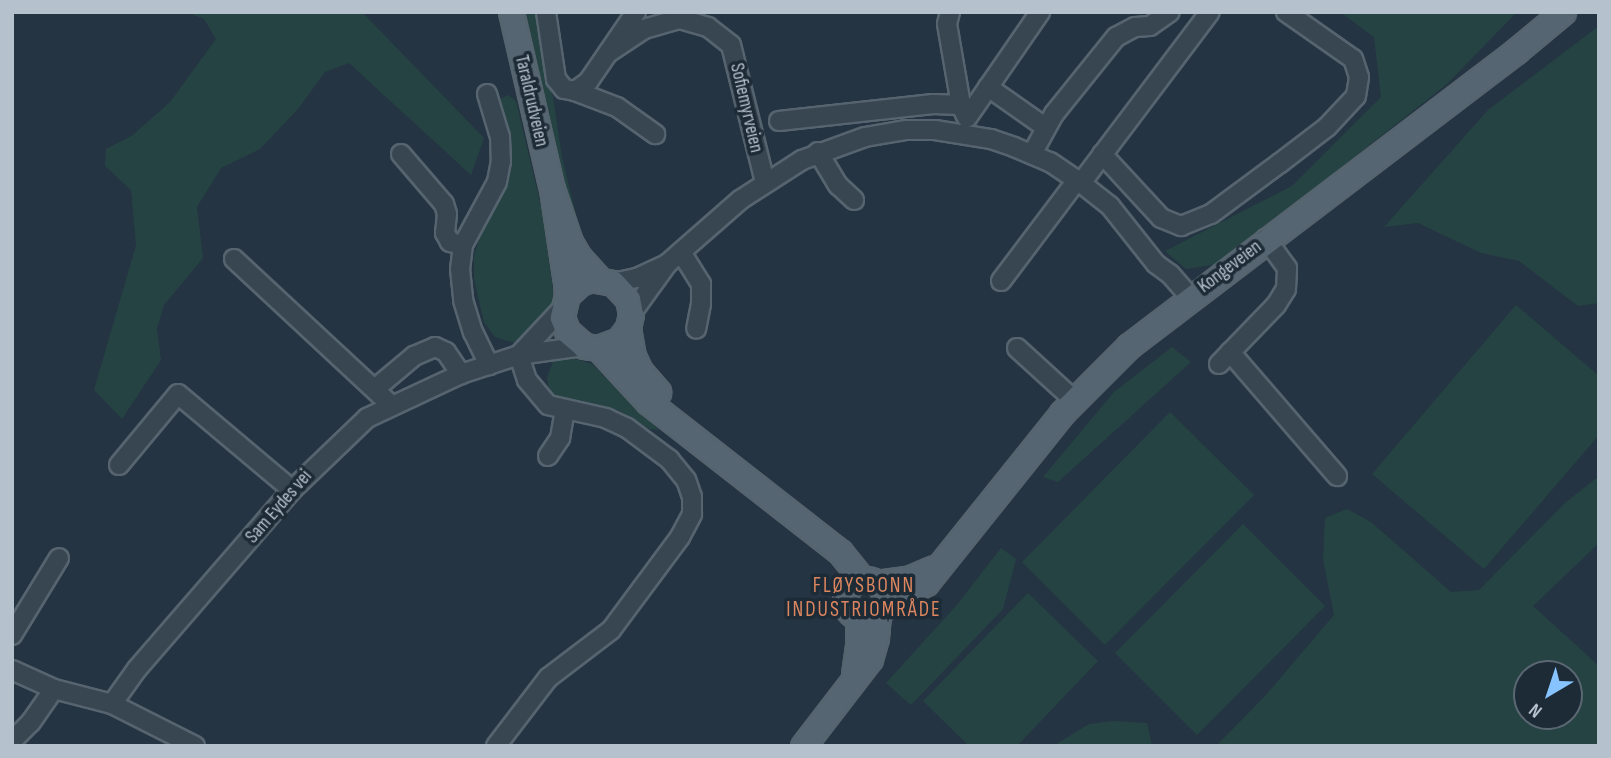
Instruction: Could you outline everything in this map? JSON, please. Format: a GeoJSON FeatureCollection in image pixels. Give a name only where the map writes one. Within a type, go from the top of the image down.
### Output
{"type":"FeatureCollection","features":[{"type":"Feature","properties":{"kind":"main road","name":"Taraldrudveien"},"geometry":{"type":"LineString","coordinates":[[511,12],[552,189],[570,242],[578,256],[606,281]]}},
{"type":"Feature","properties":{"kind":"main road","name":"Kongeveien"},"geometry":{"type":"LineString","coordinates":[[873,612],[926,583],[1074,400],[1129,346],[1184,301],[1457,97],[1563,12]]}},
{"type":"Feature","properties":{"kind":"main road","name":"Taraldrudveien"},"geometry":{"type":"LineString","coordinates":[[552,189],[565,302]]}},
{"type":"Feature","properties":{"kind":"main road"},"geometry":{"type":"LineString","coordinates":[[680,424],[640,371],[633,356],[626,295],[606,281],[580,283],[565,302],[567,331],[591,347],[648,402],[680,424],[806,528],[832,562],[862,585],[883,592],[858,645],[853,682],[803,746]]}},
{"type":"Feature","properties":{"kind":"main road"},"geometry":{"type":"LineString","coordinates":[[591,347],[619,340],[630,321]]}},
{"type":"Feature","properties":{"kind":"main road","name":"Kongeveien"},"geometry":{"type":"LineString","coordinates":[[862,585],[910,578],[939,566]]}},
{"type":"Feature","properties":{"kind":"main road"},"geometry":{"type":"LineString","coordinates":[[862,585],[847,608],[873,612]]}},
{"type":"Feature","properties":{"kind":"street"},"geometry":{"type":"LineString","coordinates":[[546,12],[556,79],[564,89],[617,107],[655,134]]}},
{"type":"Feature","properties":{"kind":"street","name":"Sofiemyrveien"},"geometry":{"type":"LineString","coordinates":[[575,91],[588,82],[636,12]]}},
{"type":"Feature","properties":{"kind":"street"},"geometry":{"type":"LineString","coordinates":[[950,12],[947,24],[964,119]]}},
{"type":"Feature","properties":{"kind":"street"},"geometry":{"type":"LineString","coordinates":[[964,119],[1040,12]]}},
{"type":"Feature","properties":{"kind":"street"},"geometry":{"type":"LineString","coordinates":[[1032,154],[1045,127],[1116,37],[1135,27],[1150,26],[1170,12]]}},
{"type":"Feature","properties":{"kind":"street"},"geometry":{"type":"LineString","coordinates":[[1001,281],[1210,12]]}},
{"type":"Feature","properties":{"kind":"street"},"geometry":{"type":"LineString","coordinates":[[1102,153],[1161,218],[1181,226],[1211,214],[1289,156],[1326,127],[1356,96],[1359,76],[1353,59],[1286,12]]}},
{"type":"Feature","properties":{"kind":"street","name":"Sofiemyrveien"},"geometry":{"type":"LineString","coordinates":[[608,53],[644,29],[680,19],[708,27],[730,45],[739,71],[761,175],[765,182]]}},
{"type":"Feature","properties":{"kind":"street"},"geometry":{"type":"LineString","coordinates":[[988,87],[1045,127]]}},
{"type":"Feature","properties":{"kind":"street"},"geometry":{"type":"LineString","coordinates":[[487,94],[500,138],[501,161],[497,182],[463,245],[460,269],[463,300],[473,332],[489,365]]}},
{"type":"Feature","properties":{"kind":"street"},"geometry":{"type":"LineString","coordinates":[[779,121],[933,104],[964,119]]}},
{"type":"Feature","properties":{"kind":"street"},"geometry":{"type":"LineString","coordinates":[[823,116],[823,150],[838,186],[854,200]]}},
{"type":"Feature","properties":{"kind":"street","name":"Sofiemyrveien"},"geometry":{"type":"LineString","coordinates":[[606,281],[637,278],[667,264],[765,182],[823,150],[865,137],[964,119],[1079,181],[1110,206],[1156,264],[1161,281],[1184,301]]}},
{"type":"Feature","properties":{"kind":"street"},"geometry":{"type":"LineString","coordinates":[[401,154],[444,204],[447,214],[444,233],[450,242],[463,245]]}},
{"type":"Feature","properties":{"kind":"street"},"geometry":{"type":"LineString","coordinates":[[1266,239],[1287,268],[1286,289],[1276,305],[1224,358],[1337,476]]}},
{"type":"Feature","properties":{"kind":"street"},"geometry":{"type":"LineString","coordinates":[[681,252],[701,284],[701,304],[696,329]]}},
{"type":"Feature","properties":{"kind":"street"},"geometry":{"type":"LineString","coordinates":[[234,259],[392,405]]}},
{"type":"Feature","properties":{"kind":"street","name":"Sofiemyrveien"},"geometry":{"type":"LineString","coordinates":[[630,321],[667,264]]}},
{"type":"Feature","properties":{"kind":"street","name":"Sam Eydes vei"},"geometry":{"type":"LineString","coordinates":[[519,355],[565,302]]}},
{"type":"Feature","properties":{"kind":"street"},"geometry":{"type":"LineString","coordinates":[[376,388],[414,356],[435,347],[446,352],[461,374]]}},
{"type":"Feature","properties":{"kind":"street","name":"Sam Eydes vei"},"geometry":{"type":"LineString","coordinates":[[112,704],[137,669],[292,490],[368,418],[461,374],[519,355],[591,347]]}},
{"type":"Feature","properties":{"kind":"street"},"geometry":{"type":"LineString","coordinates":[[1017,348],[1057,381],[1074,400]]}},
{"type":"Feature","properties":{"kind":"street"},"geometry":{"type":"LineString","coordinates":[[496,746],[548,678],[611,630],[680,537],[692,514],[692,497],[686,480],[670,460],[650,443],[606,418],[565,411],[548,405],[536,394],[519,355]]}},
{"type":"Feature","properties":{"kind":"street"},"geometry":{"type":"LineString","coordinates":[[119,465],[178,394],[292,490]]}},
{"type":"Feature","properties":{"kind":"street"},"geometry":{"type":"LineString","coordinates":[[548,456],[560,438],[565,411]]}},
{"type":"Feature","properties":{"kind":"street"},"geometry":{"type":"LineString","coordinates":[[12,635],[58,558]]}},
{"type":"Feature","properties":{"kind":"street"},"geometry":{"type":"LineString","coordinates":[[12,670],[54,689],[112,704],[195,746]]}},
{"type":"Feature","properties":{"kind":"street"},"geometry":{"type":"LineString","coordinates":[[12,741],[31,722],[54,689]]}},
{"type":"Feature","properties":{"kind":"green space"},"geometry":{"type":"Polygon","coordinates":[[[186,12],[362,12],[484,138],[471,175],[349,63],[325,72],[298,109],[260,149],[221,168],[197,207],[203,258],[164,305],[157,329],[161,360],[122,419],[94,390],[136,245],[131,190],[105,166],[106,149],[133,135],[170,102],[216,39],[204,19],[186,12]]]}},
{"type":"Feature","properties":{"kind":"green space"},"geometry":{"type":"Polygon","coordinates":[[[524,12],[540,12],[562,157],[576,215],[571,218],[541,107],[524,12]]]}},
{"type":"Feature","properties":{"kind":"green space"},"geometry":{"type":"Polygon","coordinates":[[[1340,12],[1517,12],[1447,84],[1218,264],[1186,269],[1165,251],[1292,186],[1381,97],[1374,37],[1340,12]]]}},
{"type":"Feature","properties":{"kind":"green space"},"geometry":{"type":"Polygon","coordinates":[[[1599,26],[1599,303],[1578,306],[1519,261],[1481,253],[1418,223],[1384,227],[1488,110],[1599,26]]]}},
{"type":"Feature","properties":{"kind":"green space"},"geometry":{"type":"Polygon","coordinates":[[[508,95],[516,101],[543,215],[555,306],[522,345],[495,337],[484,322],[474,279],[474,256],[480,236],[512,163],[500,99],[508,95]]]}},
{"type":"Feature","properties":{"kind":"green space"},"geometry":{"type":"Polygon","coordinates":[[[1516,305],[1599,376],[1599,435],[1484,569],[1372,474],[1516,305]]]}},
{"type":"Feature","properties":{"kind":"green space"},"geometry":{"type":"Polygon","coordinates":[[[1172,347],[1191,362],[1058,482],[1043,477],[1114,392],[1172,347]]]}},
{"type":"Feature","properties":{"kind":"green space"},"geometry":{"type":"Polygon","coordinates":[[[569,357],[592,364],[659,430],[650,429],[618,410],[556,396],[549,390],[547,377],[553,362],[569,357]]]}},
{"type":"Feature","properties":{"kind":"green space"},"geometry":{"type":"Polygon","coordinates":[[[1170,412],[1254,495],[1105,645],[1022,562],[1170,412]]]}},
{"type":"Feature","properties":{"kind":"green space"},"geometry":{"type":"Polygon","coordinates":[[[1599,476],[1599,543],[1533,606],[1599,666],[1599,746],[1216,746],[1266,695],[1334,615],[1323,559],[1325,518],[1347,509],[1371,522],[1451,592],[1479,590],[1565,503],[1599,476]]]}},
{"type":"Feature","properties":{"kind":"green space"},"geometry":{"type":"Polygon","coordinates":[[[1243,524],[1325,606],[1197,735],[1115,653],[1243,524]]]}},
{"type":"Feature","properties":{"kind":"green space"},"geometry":{"type":"Polygon","coordinates":[[[1001,548],[1016,559],[1003,609],[911,705],[886,683],[956,606],[1001,548]]]}},
{"type":"Feature","properties":{"kind":"green space"},"geometry":{"type":"Polygon","coordinates":[[[1028,593],[1098,661],[1017,746],[969,746],[923,701],[1028,593]]]}},
{"type":"Feature","properties":{"kind":"green space"},"geometry":{"type":"Polygon","coordinates":[[[1114,721],[1147,723],[1152,746],[1053,746],[1089,724],[1114,721]]]}},
{"type":"Feature","properties":{"kind":"district","name":"FLØYSBONN INDUSTRIOMRÅDE"},"geometry":{"type":"Point","coordinates":[864,598]}}]}
